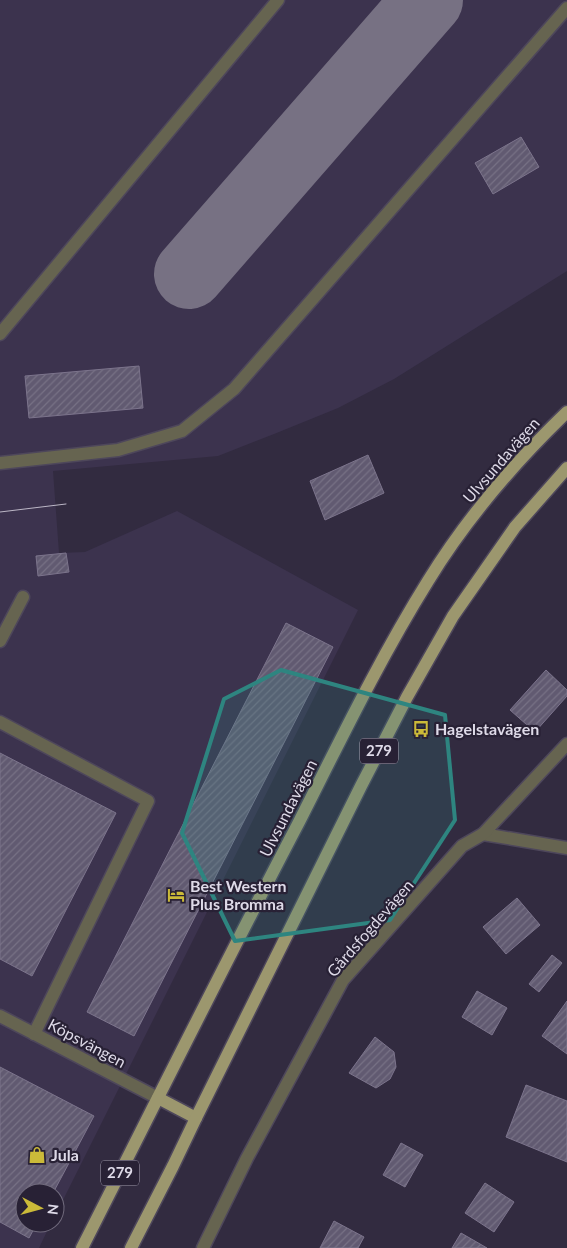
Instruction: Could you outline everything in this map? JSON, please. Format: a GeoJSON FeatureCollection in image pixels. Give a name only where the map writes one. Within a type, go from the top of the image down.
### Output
{"type":"FeatureCollection","features":[{"type":"Feature","properties":{"kind":"main road","name":"Ulvsundavägen"},"geometry":{"type":"LineString","coordinates":[[82,1248],[197,1018],[390,646],[429,580],[475,513],[546,432],[567,412]]}},
{"type":"Feature","properties":{"kind":"main road","name":"279"},"geometry":{"type":"LineString","coordinates":[[131,1248],[407,697],[453,616],[515,527],[567,468]]}},
{"type":"Feature","properties":{"kind":"main road"},"geometry":{"type":"LineString","coordinates":[[158,1098],[196,1118]]}},
{"type":"Feature","properties":{"kind":"street"},"geometry":{"type":"LineString","coordinates":[[0,334],[278,0]]}},
{"type":"Feature","properties":{"kind":"street"},"geometry":{"type":"LineString","coordinates":[[0,463],[118,450],[182,431],[234,389],[567,8]]}},
{"type":"Feature","properties":{"kind":"street"},"geometry":{"type":"LineString","coordinates":[[0,641],[23,597]]}},
{"type":"Feature","properties":{"kind":"street"},"geometry":{"type":"LineString","coordinates":[[0,722],[148,801],[34,1034]]}},
{"type":"Feature","properties":{"kind":"street","name":"Gårdsfogdevägen"},"geometry":{"type":"LineString","coordinates":[[203,1248],[247,1158],[343,980],[462,846],[483,834],[567,744]]}},
{"type":"Feature","properties":{"kind":"street"},"geometry":{"type":"LineString","coordinates":[[483,834],[567,848]]}},
{"type":"Feature","properties":{"kind":"street","name":"Köpsvängen"},"geometry":{"type":"LineString","coordinates":[[0,1016],[158,1098]]}},
{"type":"Feature","properties":{"kind":"highlighted area"},"geometry":{"type":"Polygon","coordinates":[[[281,670],[445,715],[455,820],[390,920],[235,941],[182,833],[224,699],[281,670]]]}},
{"type":"Feature","properties":{"kind":"shaded area"},"geometry":{"type":"Polygon","coordinates":[[[0,0],[567,0],[567,271],[394,379],[338,408],[218,456],[53,471],[59,553],[85,552],[177,511],[358,610],[65,1196],[65,1183],[15,1183],[15,1233],[46,1233],[39,1248],[0,1248],[0,0]]]}},
{"type":"Feature","properties":{"kind":"building"},"geometry":{"type":"Polygon","coordinates":[[[521,137],[539,167],[493,194],[475,163],[521,137]]]}},
{"type":"Feature","properties":{"kind":"building"},"geometry":{"type":"Polygon","coordinates":[[[139,366],[143,408],[29,418],[25,376],[139,366]]]}},
{"type":"Feature","properties":{"kind":"building"},"geometry":{"type":"Polygon","coordinates":[[[368,455],[384,493],[325,520],[310,481],[368,455]]]}},
{"type":"Feature","properties":{"kind":"building"},"geometry":{"type":"Polygon","coordinates":[[[66,553],[69,572],[38,576],[36,556],[66,553]]]}},
{"type":"Feature","properties":{"kind":"building","name":"Best Western Plus Bromma"},"geometry":{"type":"Polygon","coordinates":[[[286,623],[333,647],[134,1036],[87,1012],[286,623]]]}},
{"type":"Feature","properties":{"kind":"building"},"geometry":{"type":"Polygon","coordinates":[[[546,670],[567,690],[567,696],[535,732],[510,710],[546,670]]]}},
{"type":"Feature","properties":{"kind":"building"},"geometry":{"type":"Polygon","coordinates":[[[0,753],[116,813],[32,976],[0,959],[0,753]]]}},
{"type":"Feature","properties":{"kind":"building"},"geometry":{"type":"Polygon","coordinates":[[[517,898],[540,925],[506,954],[483,927],[517,898]]]}},
{"type":"Feature","properties":{"kind":"building"},"geometry":{"type":"Polygon","coordinates":[[[552,955],[562,963],[539,992],[529,984],[552,955]]]}},
{"type":"Feature","properties":{"kind":"building"},"geometry":{"type":"Polygon","coordinates":[[[477,991],[507,1008],[492,1035],[462,1017],[477,991]]]}},
{"type":"Feature","properties":{"kind":"building"},"geometry":{"type":"Polygon","coordinates":[[[567,1001],[567,1054],[542,1036],[567,1001]]]}},
{"type":"Feature","properties":{"kind":"building"},"geometry":{"type":"Polygon","coordinates":[[[375,1037],[394,1052],[396,1067],[390,1079],[376,1088],[349,1073],[375,1037]]]}},
{"type":"Feature","properties":{"kind":"building","name":"Jula"},"geometry":{"type":"Polygon","coordinates":[[[0,1067],[94,1116],[58,1183],[15,1183],[15,1230],[0,1222],[0,1067]]]}},
{"type":"Feature","properties":{"kind":"building"},"geometry":{"type":"Polygon","coordinates":[[[526,1085],[567,1101],[567,1162],[506,1137],[526,1085]]]}},
{"type":"Feature","properties":{"kind":"building"},"geometry":{"type":"Polygon","coordinates":[[[401,1143],[423,1155],[405,1187],[383,1175],[401,1143]]]}},
{"type":"Feature","properties":{"kind":"building"},"geometry":{"type":"Polygon","coordinates":[[[485,1183],[514,1202],[494,1232],[465,1213],[485,1183]]]}},
{"type":"Feature","properties":{"kind":"building"},"geometry":{"type":"Polygon","coordinates":[[[334,1221],[364,1237],[358,1248],[320,1248],[334,1221]]]}},
{"type":"Feature","properties":{"kind":"building","name":"Jula"},"geometry":{"type":"Polygon","coordinates":[[[20,1233],[32,1233],[29,1238],[20,1233]]]}},
{"type":"Feature","properties":{"kind":"building"},"geometry":{"type":"Polygon","coordinates":[[[461,1233],[487,1248],[452,1248],[461,1233]]]}},
{"type":"Feature","properties":{"kind":"taxiway"},"geometry":{"type":"LineString","coordinates":[[189,274],[428,0]]}},
{"type":"Feature","properties":{"kind":"tram line"},"geometry":{"type":"LineString","coordinates":[[0,512],[66,504]]}},
{"type":"Feature","properties":{"kind":"place","name":"Hagelstavägen"},"geometry":{"type":"Point","coordinates":[421,729]}},
{"type":"Feature","properties":{"kind":"place","name":"Best Western Plus Bromma"},"geometry":{"type":"Point","coordinates":[176,895]}},
{"type":"Feature","properties":{"kind":"place","name":"Jula"},"geometry":{"type":"Point","coordinates":[37,1155]}}]}
